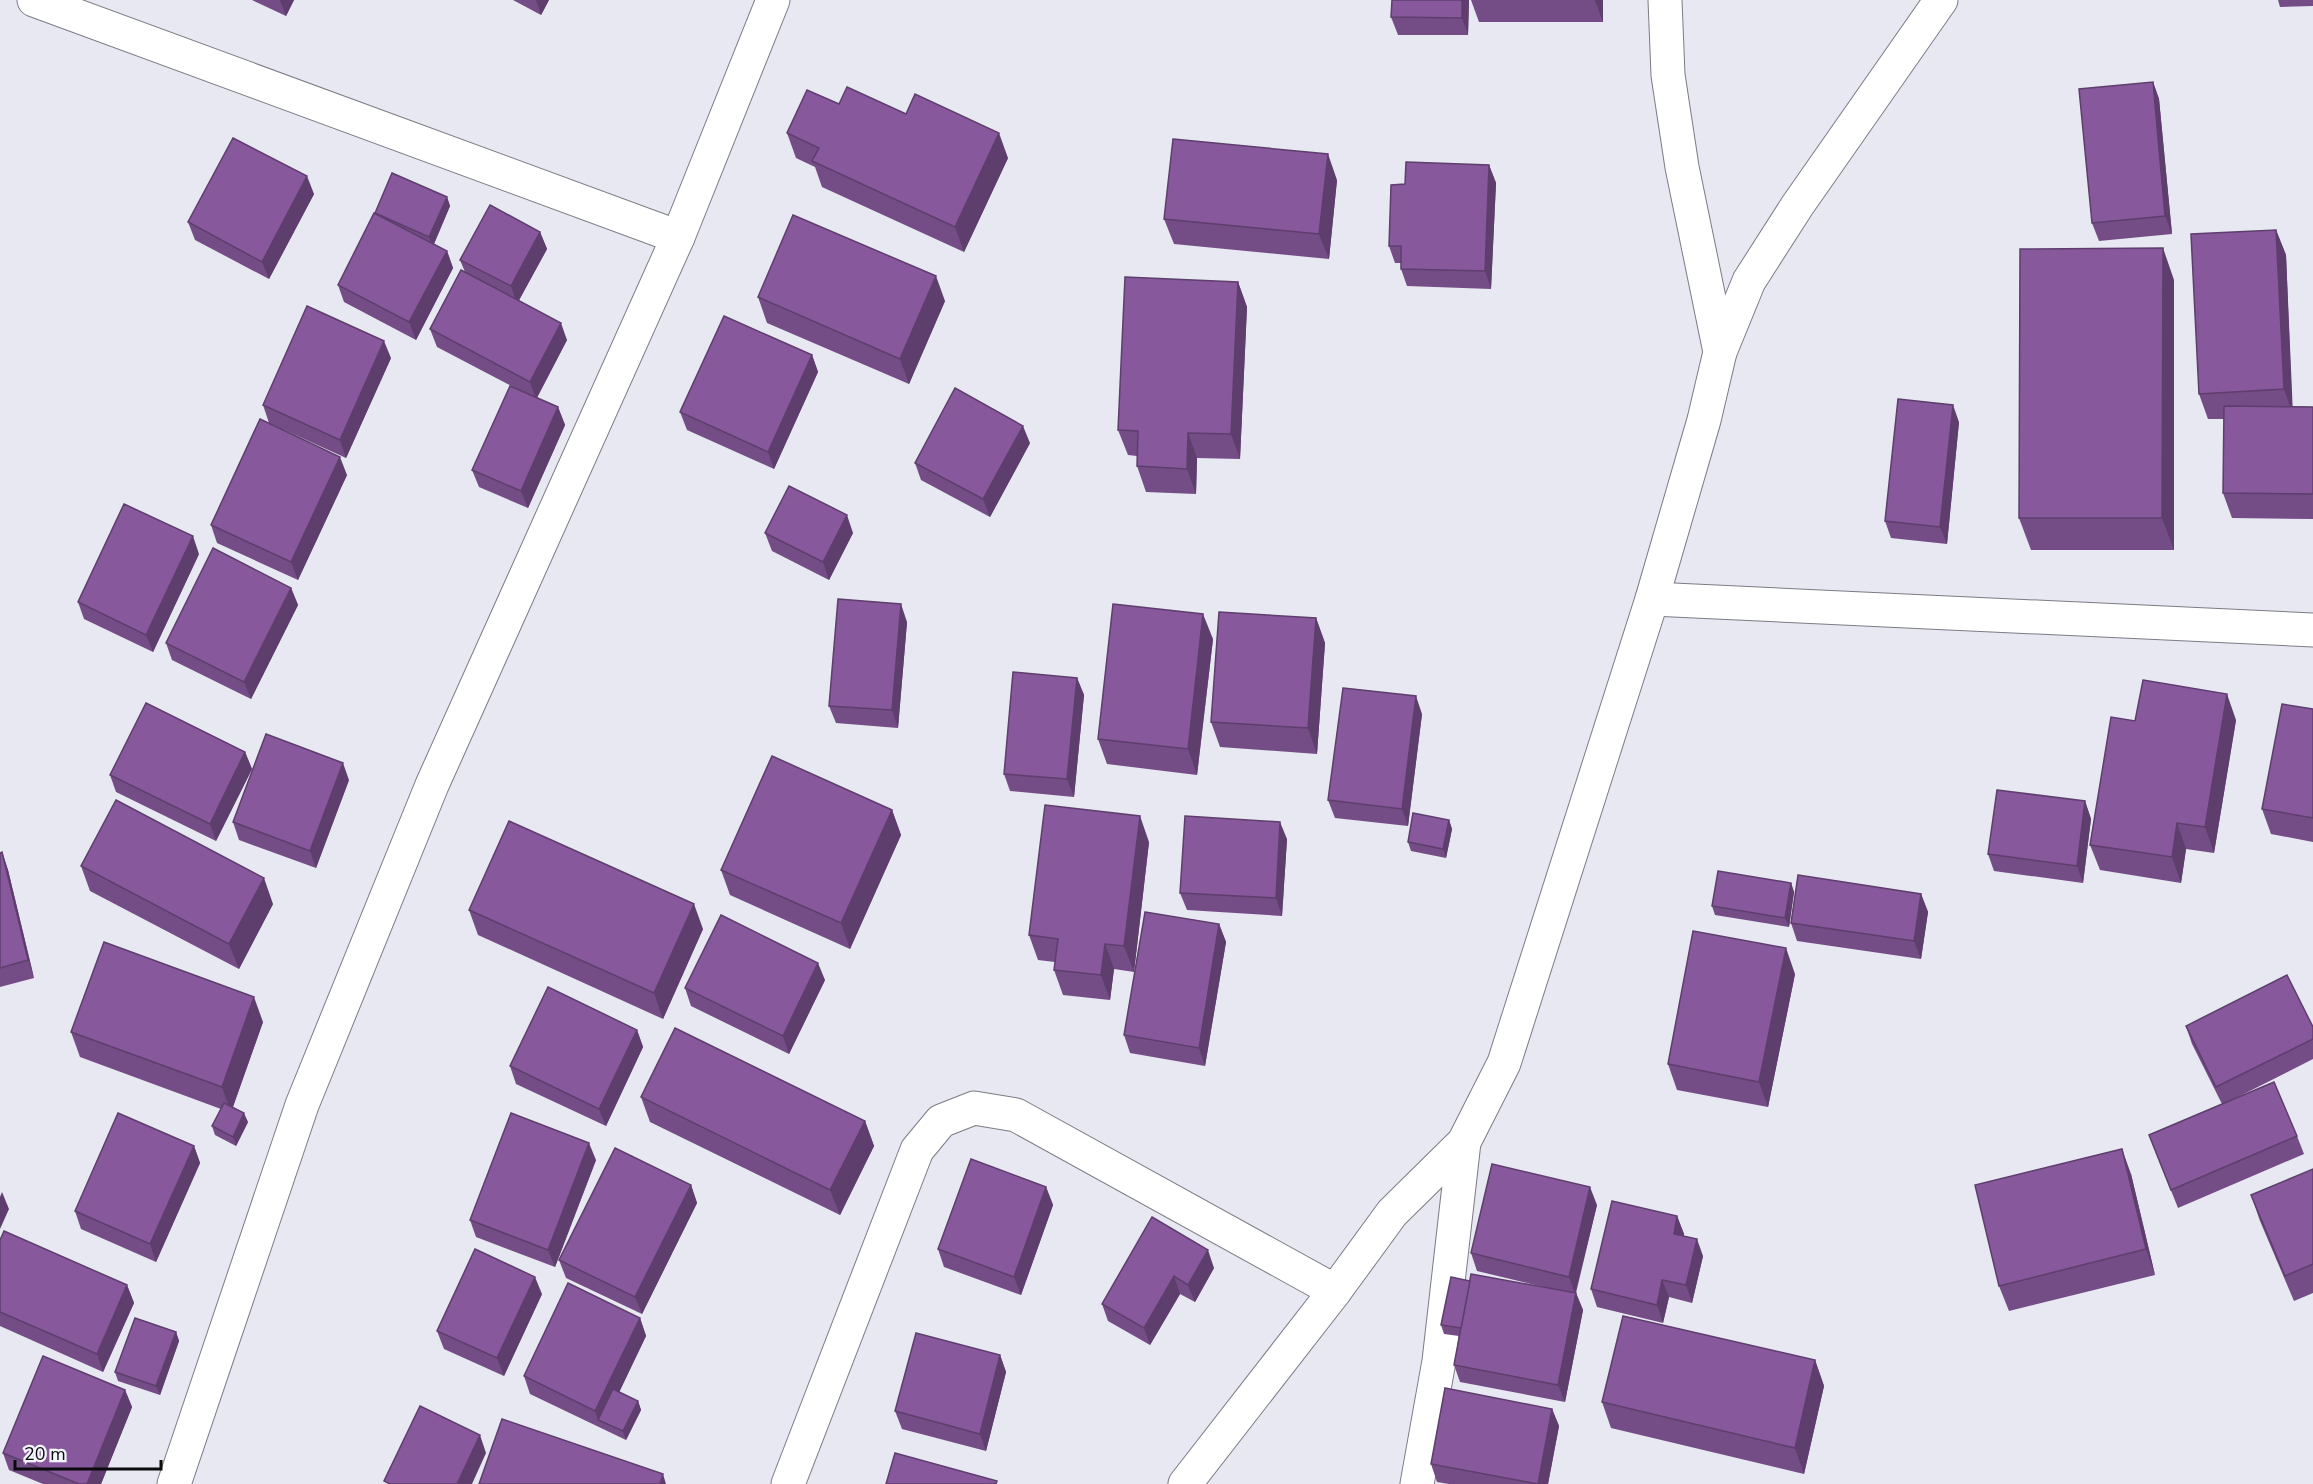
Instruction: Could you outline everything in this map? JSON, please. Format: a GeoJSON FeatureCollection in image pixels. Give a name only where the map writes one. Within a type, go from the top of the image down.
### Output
{"type":"FeatureCollection","features":[{"type":"Feature","properties":{"kind":"street"},"geometry":{"type":"LineString","coordinates":[[34,0],[678,237]]}},
{"type":"Feature","properties":{"kind":"street"},"geometry":{"type":"LineString","coordinates":[[174,1484],[306,1094],[432,784],[678,237],[773,0]]}},
{"type":"Feature","properties":{"kind":"street"},"geometry":{"type":"LineString","coordinates":[[1665,0],[1668,75],[1682,167],[1720,352]]}},
{"type":"Feature","properties":{"kind":"street"},"geometry":{"type":"LineString","coordinates":[[1185,1484],[1335,1291],[1392,1213],[1464,1142],[1504,1063],[1652,599],[1704,420],[1720,352],[1749,281],[1797,206],[1941,0]]}},
{"type":"Feature","properties":{"kind":"street"},"geometry":{"type":"LineString","coordinates":[[1652,599],[2313,630]]}},
{"type":"Feature","properties":{"kind":"street"},"geometry":{"type":"LineString","coordinates":[[788,1484],[917,1150],[941,1121],[974,1108],[1016,1115],[1335,1291]]}},
{"type":"Feature","properties":{"kind":"street"},"geometry":{"type":"LineString","coordinates":[[1417,1484],[1439,1360],[1464,1142]]}},
{"type":"Feature","properties":{"kind":"building"},"geometry":{"type":"Polygon","coordinates":[[[1392,0],[1462,0],[1462,18],[1391,17],[1392,0]]]}},
{"type":"Feature","properties":{"kind":"building"},"geometry":{"type":"Polygon","coordinates":[[[2153,82],[2165,216],[2092,223],[2079,89],[2153,82]]]}},
{"type":"Feature","properties":{"kind":"building"},"geometry":{"type":"Polygon","coordinates":[[[847,87],[906,114],[915,94],[999,133],[955,227],[812,161],[819,148],[787,133],[807,90],[839,104],[847,87]]]}},
{"type":"Feature","properties":{"kind":"building"},"geometry":{"type":"Polygon","coordinates":[[[233,138],[307,176],[262,262],[188,222],[233,138]]]}},
{"type":"Feature","properties":{"kind":"building"},"geometry":{"type":"Polygon","coordinates":[[[1173,139],[1328,154],[1319,234],[1164,219],[1173,139]]]}},
{"type":"Feature","properties":{"kind":"building"},"geometry":{"type":"Polygon","coordinates":[[[1406,162],[1489,165],[1485,271],[1401,269],[1401,246],[1389,246],[1391,185],[1405,184],[1406,162]]]}},
{"type":"Feature","properties":{"kind":"building"},"geometry":{"type":"Polygon","coordinates":[[[392,173],[447,197],[429,237],[375,213],[392,173]]]}},
{"type":"Feature","properties":{"kind":"building"},"geometry":{"type":"Polygon","coordinates":[[[490,205],[540,232],[511,286],[460,260],[490,205]]]}},
{"type":"Feature","properties":{"kind":"building"},"geometry":{"type":"Polygon","coordinates":[[[374,213],[447,251],[409,322],[338,285],[374,213]]]}},
{"type":"Feature","properties":{"kind":"building"},"geometry":{"type":"Polygon","coordinates":[[[793,215],[936,276],[900,359],[758,297],[793,215]]]}},
{"type":"Feature","properties":{"kind":"building"},"geometry":{"type":"Polygon","coordinates":[[[2276,230],[2284,389],[2199,394],[2191,234],[2276,230]]]}},
{"type":"Feature","properties":{"kind":"building"},"geometry":{"type":"Polygon","coordinates":[[[2163,248],[2162,518],[2019,518],[2020,249],[2163,248]]]}},
{"type":"Feature","properties":{"kind":"building"},"geometry":{"type":"Polygon","coordinates":[[[461,270],[561,323],[530,382],[430,329],[461,270]]]}},
{"type":"Feature","properties":{"kind":"building"},"geometry":{"type":"Polygon","coordinates":[[[1125,277],[1238,282],[1231,434],[1188,433],[1187,469],[1137,466],[1138,431],[1118,430],[1125,277]]]}},
{"type":"Feature","properties":{"kind":"building"},"geometry":{"type":"Polygon","coordinates":[[[307,306],[384,341],[340,440],[263,405],[307,306]]]}},
{"type":"Feature","properties":{"kind":"building"},"geometry":{"type":"Polygon","coordinates":[[[724,316],[812,355],[768,452],[680,412],[724,316]]]}},
{"type":"Feature","properties":{"kind":"building"},"geometry":{"type":"Polygon","coordinates":[[[510,386],[558,407],[521,491],[472,470],[510,386]]]}},
{"type":"Feature","properties":{"kind":"building"},"geometry":{"type":"Polygon","coordinates":[[[955,388],[1023,426],[983,499],[915,463],[955,388]]]}},
{"type":"Feature","properties":{"kind":"building"},"geometry":{"type":"Polygon","coordinates":[[[1898,399],[1953,405],[1940,527],[1885,521],[1898,399]]]}},
{"type":"Feature","properties":{"kind":"building"},"geometry":{"type":"Polygon","coordinates":[[[2224,406],[2313,407],[2313,494],[2223,493],[2224,406]]]}},
{"type":"Feature","properties":{"kind":"building"},"geometry":{"type":"Polygon","coordinates":[[[260,419],[340,457],[291,562],[211,525],[260,419]]]}},
{"type":"Feature","properties":{"kind":"building"},"geometry":{"type":"Polygon","coordinates":[[[789,486],[847,515],[823,562],[765,533],[789,486]]]}},
{"type":"Feature","properties":{"kind":"building"},"geometry":{"type":"Polygon","coordinates":[[[124,504],[193,536],[146,635],[78,602],[124,504]]]}},
{"type":"Feature","properties":{"kind":"building"},"geometry":{"type":"Polygon","coordinates":[[[213,548],[291,588],[244,682],[166,643],[213,548]]]}},
{"type":"Feature","properties":{"kind":"building"},"geometry":{"type":"Polygon","coordinates":[[[838,599],[901,604],[892,710],[829,706],[838,599]]]}},
{"type":"Feature","properties":{"kind":"building"},"geometry":{"type":"Polygon","coordinates":[[[1113,604],[1203,614],[1188,749],[1098,739],[1113,604]]]}},
{"type":"Feature","properties":{"kind":"building"},"geometry":{"type":"Polygon","coordinates":[[[1219,612],[1316,618],[1308,728],[1211,722],[1219,612]]]}},
{"type":"Feature","properties":{"kind":"building"},"geometry":{"type":"Polygon","coordinates":[[[1013,672],[1077,678],[1067,779],[1004,774],[1013,672]]]}},
{"type":"Feature","properties":{"kind":"building"},"geometry":{"type":"Polygon","coordinates":[[[2143,680],[2227,694],[2205,827],[2177,823],[2172,857],[2090,845],[2111,717],[2135,721],[2143,680]]]}},
{"type":"Feature","properties":{"kind":"building"},"geometry":{"type":"Polygon","coordinates":[[[1343,688],[1416,696],[1402,809],[1328,800],[1343,688]]]}},
{"type":"Feature","properties":{"kind":"building"},"geometry":{"type":"Polygon","coordinates":[[[146,703],[245,752],[210,824],[110,775],[146,703]]]}},
{"type":"Feature","properties":{"kind":"building"},"geometry":{"type":"Polygon","coordinates":[[[2282,704],[2313,709],[2313,818],[2262,809],[2282,704]]]}},
{"type":"Feature","properties":{"kind":"building"},"geometry":{"type":"Polygon","coordinates":[[[266,734],[343,763],[310,851],[233,822],[266,734]]]}},
{"type":"Feature","properties":{"kind":"building"},"geometry":{"type":"Polygon","coordinates":[[[772,756],[892,810],[841,923],[721,870],[772,756]]]}},
{"type":"Feature","properties":{"kind":"building"},"geometry":{"type":"Polygon","coordinates":[[[1997,790],[2085,801],[2077,866],[1988,854],[1997,790]]]}},
{"type":"Feature","properties":{"kind":"building"},"geometry":{"type":"Polygon","coordinates":[[[116,800],[264,878],[229,944],[81,866],[116,800]]]}},
{"type":"Feature","properties":{"kind":"building"},"geometry":{"type":"Polygon","coordinates":[[[1045,805],[1140,816],[1124,946],[1105,944],[1101,975],[1054,970],[1058,939],[1029,935],[1045,805]]]}},
{"type":"Feature","properties":{"kind":"building"},"geometry":{"type":"Polygon","coordinates":[[[1413,813],[1449,820],[1443,849],[1408,842],[1413,813]]]}},
{"type":"Feature","properties":{"kind":"building"},"geometry":{"type":"Polygon","coordinates":[[[1185,816],[1280,822],[1276,898],[1180,893],[1185,816]]]}},
{"type":"Feature","properties":{"kind":"building"},"geometry":{"type":"Polygon","coordinates":[[[509,821],[694,904],[654,993],[469,910],[509,821]]]}},
{"type":"Feature","properties":{"kind":"building"},"geometry":{"type":"Polygon","coordinates":[[[2,852],[28,960],[0,968],[0,853],[2,852]]]}},
{"type":"Feature","properties":{"kind":"building"},"geometry":{"type":"Polygon","coordinates":[[[1718,871],[1791,883],[1785,918],[1712,906],[1718,871]]]}},
{"type":"Feature","properties":{"kind":"building"},"geometry":{"type":"Polygon","coordinates":[[[1798,875],[1921,894],[1914,941],[1791,923],[1798,875]]]}},
{"type":"Feature","properties":{"kind":"building"},"geometry":{"type":"Polygon","coordinates":[[[1145,912],[1219,924],[1199,1048],[1124,1035],[1145,912]]]}},
{"type":"Feature","properties":{"kind":"building"},"geometry":{"type":"Polygon","coordinates":[[[721,915],[818,963],[783,1036],[685,988],[721,915]]]}},
{"type":"Feature","properties":{"kind":"building"},"geometry":{"type":"Polygon","coordinates":[[[1693,931],[1786,948],[1759,1082],[1668,1064],[1693,931]]]}},
{"type":"Feature","properties":{"kind":"building"},"geometry":{"type":"Polygon","coordinates":[[[104,942],[254,997],[222,1087],[71,1032],[104,942]]]}},
{"type":"Feature","properties":{"kind":"building"},"geometry":{"type":"Polygon","coordinates":[[[2287,975],[2313,1027],[2313,1039],[2216,1087],[2186,1026],[2287,975]]]}},
{"type":"Feature","properties":{"kind":"building"},"geometry":{"type":"Polygon","coordinates":[[[548,987],[637,1030],[599,1109],[510,1066],[548,987]]]}},
{"type":"Feature","properties":{"kind":"building"},"geometry":{"type":"Polygon","coordinates":[[[675,1028],[865,1121],[830,1190],[641,1097],[675,1028]]]}},
{"type":"Feature","properties":{"kind":"building"},"geometry":{"type":"Polygon","coordinates":[[[2274,1082],[2297,1136],[2171,1190],[2149,1135],[2274,1082]]]}},
{"type":"Feature","properties":{"kind":"building"},"geometry":{"type":"Polygon","coordinates":[[[224,1103],[244,1113],[233,1137],[212,1126],[224,1103]]]}},
{"type":"Feature","properties":{"kind":"building"},"geometry":{"type":"Polygon","coordinates":[[[118,1113],[194,1146],[150,1244],[75,1211],[118,1113]]]}},
{"type":"Feature","properties":{"kind":"building"},"geometry":{"type":"Polygon","coordinates":[[[511,1113],[589,1143],[548,1250],[470,1220],[511,1113]]]}},
{"type":"Feature","properties":{"kind":"building"},"geometry":{"type":"Polygon","coordinates":[[[615,1148],[691,1185],[635,1297],[559,1260],[615,1148]]]}},
{"type":"Feature","properties":{"kind":"building"},"geometry":{"type":"Polygon","coordinates":[[[2122,1149],[2146,1249],[1999,1286],[1975,1185],[2122,1149]]]}},
{"type":"Feature","properties":{"kind":"building"},"geometry":{"type":"Polygon","coordinates":[[[971,1159],[1046,1187],[1014,1277],[938,1249],[971,1159]]]}},
{"type":"Feature","properties":{"kind":"building"},"geometry":{"type":"Polygon","coordinates":[[[1492,1164],[1590,1187],[1569,1277],[1471,1253],[1492,1164]]]}},
{"type":"Feature","properties":{"kind":"building"},"geometry":{"type":"Polygon","coordinates":[[[2313,1169],[2313,1264],[2285,1276],[2251,1195],[2313,1169]]]}},
{"type":"Feature","properties":{"kind":"building"},"geometry":{"type":"Polygon","coordinates":[[[1612,1201],[1677,1216],[1674,1234],[1697,1239],[1686,1285],[1662,1280],[1657,1305],[1591,1289],[1612,1201]]]}},
{"type":"Feature","properties":{"kind":"building"},"geometry":{"type":"Polygon","coordinates":[[[1152,1217],[1208,1250],[1188,1285],[1174,1276],[1144,1328],[1102,1304],[1152,1217]]]}},
{"type":"Feature","properties":{"kind":"building"},"geometry":{"type":"Polygon","coordinates":[[[4,1231],[127,1285],[97,1354],[0,1312],[0,1240],[4,1231]]]}},
{"type":"Feature","properties":{"kind":"building"},"geometry":{"type":"Polygon","coordinates":[[[475,1249],[535,1277],[497,1358],[437,1331],[475,1249]]]}},
{"type":"Feature","properties":{"kind":"building"},"geometry":{"type":"Polygon","coordinates":[[[1471,1274],[1576,1293],[1558,1385],[1454,1365],[1471,1274]]]}},
{"type":"Feature","properties":{"kind":"building"},"geometry":{"type":"Polygon","coordinates":[[[1451,1277],[1470,1281],[1461,1328],[1441,1325],[1451,1277]]]}},
{"type":"Feature","properties":{"kind":"building"},"geometry":{"type":"Polygon","coordinates":[[[568,1283],[640,1318],[595,1411],[524,1376],[568,1283]]]}},
{"type":"Feature","properties":{"kind":"building"},"geometry":{"type":"Polygon","coordinates":[[[1623,1316],[1815,1360],[1795,1448],[1602,1402],[1623,1316]]]}},
{"type":"Feature","properties":{"kind":"building"},"geometry":{"type":"Polygon","coordinates":[[[135,1318],[176,1332],[156,1386],[115,1372],[135,1318]]]}},
{"type":"Feature","properties":{"kind":"building"},"geometry":{"type":"Polygon","coordinates":[[[916,1333],[1000,1355],[980,1434],[895,1411],[916,1333]]]}},
{"type":"Feature","properties":{"kind":"building"},"geometry":{"type":"Polygon","coordinates":[[[43,1356],[125,1390],[87,1484],[79,1484],[3,1453],[43,1356]]]}},
{"type":"Feature","properties":{"kind":"building"},"geometry":{"type":"Polygon","coordinates":[[[1445,1388],[1552,1409],[1538,1484],[1431,1464],[1445,1388]]]}},
{"type":"Feature","properties":{"kind":"building"},"geometry":{"type":"Polygon","coordinates":[[[613,1389],[638,1401],[623,1431],[598,1420],[613,1389]]]}},
{"type":"Feature","properties":{"kind":"building"},"geometry":{"type":"Polygon","coordinates":[[[420,1406],[480,1435],[457,1484],[390,1484],[384,1481],[420,1406]]]}},
{"type":"Feature","properties":{"kind":"building"},"geometry":{"type":"Polygon","coordinates":[[[502,1419],[663,1474],[660,1484],[479,1484],[502,1419]]]}},
{"type":"Feature","properties":{"kind":"building"},"geometry":{"type":"Polygon","coordinates":[[[895,1453],[997,1481],[996,1484],[886,1484],[895,1453]]]}}]}
